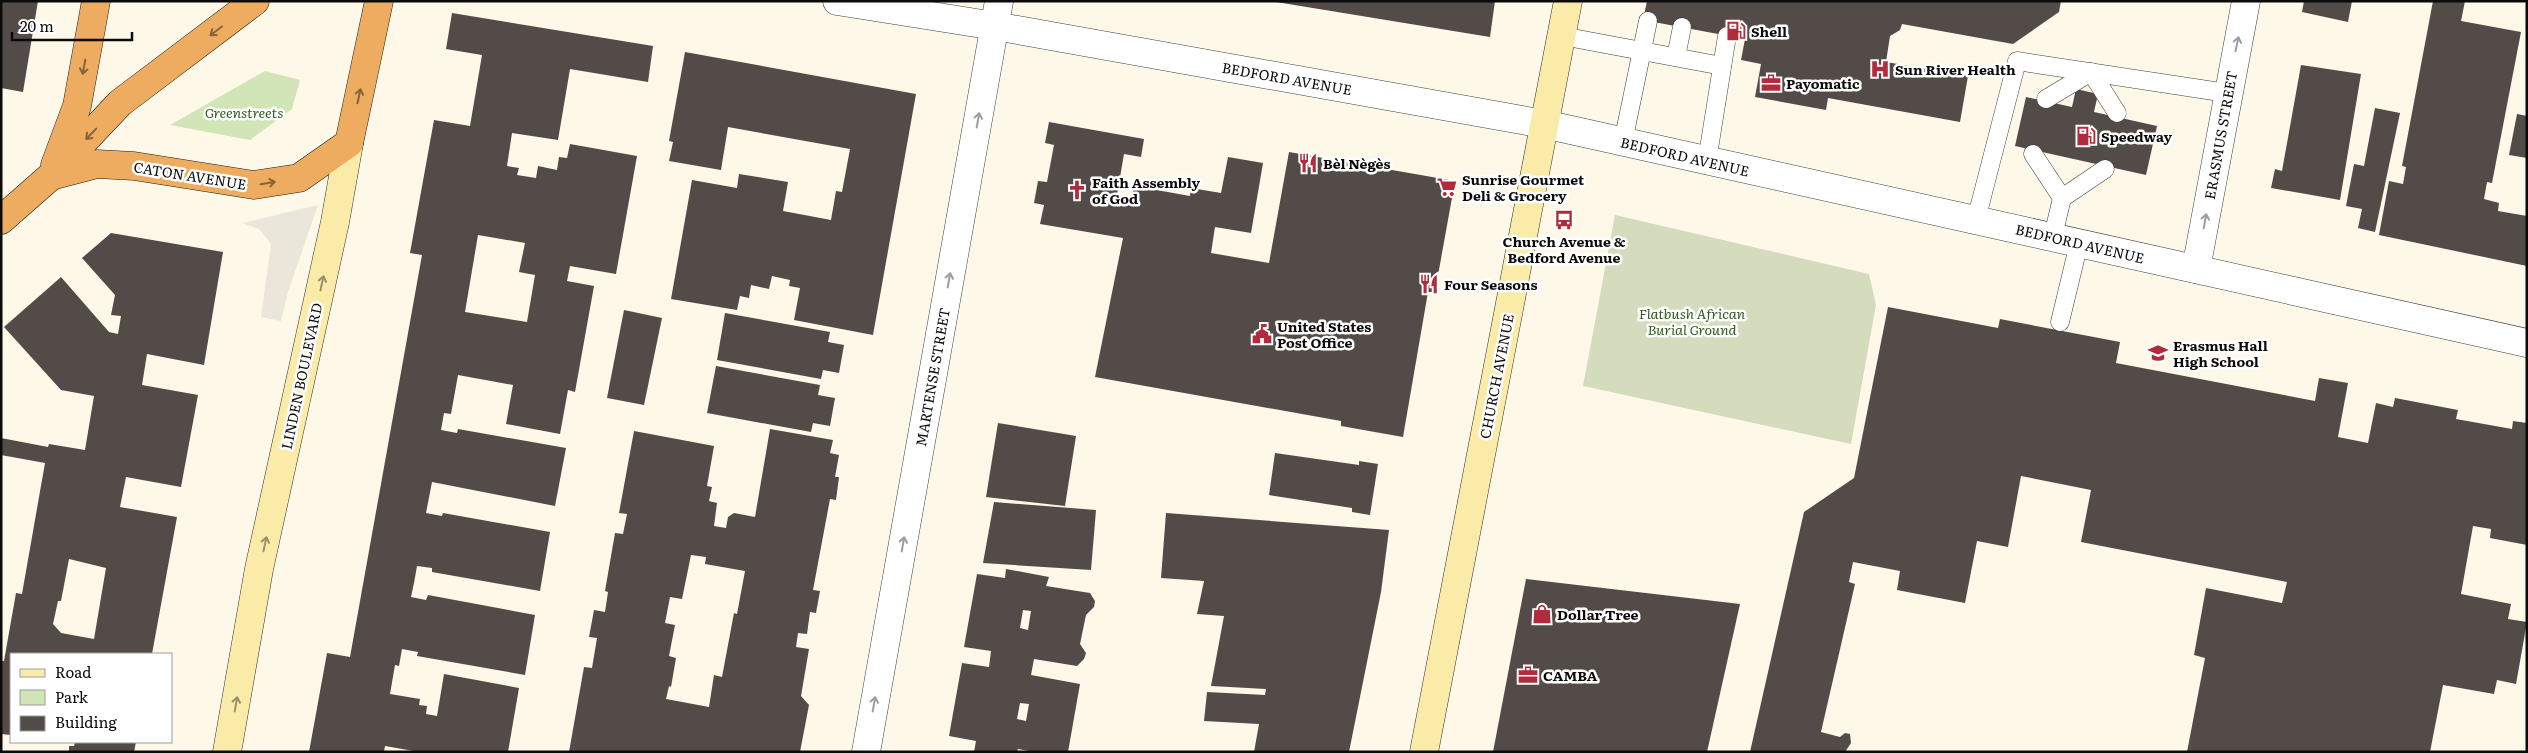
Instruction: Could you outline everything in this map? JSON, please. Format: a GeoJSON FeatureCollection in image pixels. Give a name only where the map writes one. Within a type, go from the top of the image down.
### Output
{"type":"FeatureCollection","features":[{"type":"Feature","properties":{"kind":"highway"},"geometry":{"type":"LineString","coordinates":[[51,176],[77,106],[96,1]]}},
{"type":"Feature","properties":{"kind":"highway","name":"CATON AVENUE"},"geometry":{"type":"LineString","coordinates":[[1,220],[51,176],[120,103],[255,1]]}},
{"type":"Feature","properties":{"kind":"highway","name":"LINDEN BOULEVARD"},"geometry":{"type":"LineString","coordinates":[[349,143],[379,1]]}},
{"type":"Feature","properties":{"kind":"highway","name":"CATON AVENUE"},"geometry":{"type":"LineString","coordinates":[[51,176],[97,164],[134,166],[254,185],[299,178],[349,143]]}},
{"type":"Feature","properties":{"kind":"main road","name":"CHURCH AVENUE"},"geometry":{"type":"LineString","coordinates":[[1424,752],[1568,1]]}},
{"type":"Feature","properties":{"kind":"main road","name":"LINDEN BOULEVARD"},"geometry":{"type":"LineString","coordinates":[[228,752],[259,569],[336,222],[349,143]]}},
{"type":"Feature","properties":{"kind":"street","name":"BEDFORD AVENUE"},"geometry":{"type":"LineString","coordinates":[[836,1],[997,14],[1544,124],[2527,343]]}},
{"type":"Feature","properties":{"kind":"street","name":"ERASMUS STREET"},"geometry":{"type":"LineString","coordinates":[[2196,269],[2227,93],[2246,1]]}},
{"type":"Feature","properties":{"kind":"street","name":"MARTENSE STREET"},"geometry":{"type":"LineString","coordinates":[[866,752],[997,14]]}},
{"type":"Feature","properties":{"kind":"lane"},"geometry":{"type":"LineString","coordinates":[[1623,142],[1648,21]]}},
{"type":"Feature","properties":{"kind":"lane"},"geometry":{"type":"LineString","coordinates":[[1676,57],[1682,27]]}},
{"type":"Feature","properties":{"kind":"lane"},"geometry":{"type":"LineString","coordinates":[[1562,36],[1722,66]]}},
{"type":"Feature","properties":{"kind":"lane"},"geometry":{"type":"LineString","coordinates":[[1707,161],[1727,36]]}},
{"type":"Feature","properties":{"kind":"lane"},"geometry":{"type":"LineString","coordinates":[[1976,220],[2017,61],[2227,93]]}},
{"type":"Feature","properties":{"kind":"lane"},"geometry":{"type":"LineString","coordinates":[[2046,99],[2091,72]]}},
{"type":"Feature","properties":{"kind":"lane"},"geometry":{"type":"LineString","coordinates":[[2091,72],[2117,114]]}},
{"type":"Feature","properties":{"kind":"lane"},"geometry":{"type":"LineString","coordinates":[[2033,154],[2062,198]]}},
{"type":"Feature","properties":{"kind":"lane"},"geometry":{"type":"LineString","coordinates":[[2053,236],[2062,198],[2105,169]]}},
{"type":"Feature","properties":{"kind":"lane"},"geometry":{"type":"LineString","coordinates":[[2060,322],[2079,243]]}},
{"type":"Feature","properties":{"kind":"green space","name":"Greenstreets"},"geometry":{"type":"Polygon","coordinates":[[[265,71],[300,80],[292,109],[250,140],[170,125],[265,71]]]}},
{"type":"Feature","properties":{"kind":"green space","name":"Flatbush African Burial Ground"},"geometry":{"type":"Polygon","coordinates":[[[1615,215],[1869,274],[1876,305],[1851,444],[1583,386],[1615,215]]]}},
{"type":"Feature","properties":{"kind":"shaded area"},"geometry":{"type":"Polygon","coordinates":[[[318,205],[288,292],[281,321],[261,317],[271,244],[259,229],[242,223],[318,205]]]}},
{"type":"Feature","properties":{"kind":"building"},"geometry":{"type":"Polygon","coordinates":[[[1,1],[38,1],[23,92],[1,88],[1,1]]]}},
{"type":"Feature","properties":{"kind":"building"},"geometry":{"type":"Polygon","coordinates":[[[1270,1],[1495,1],[1490,37],[1270,1]]]}},
{"type":"Feature","properties":{"kind":"building"},"geometry":{"type":"Polygon","coordinates":[[[1647,1],[2061,1],[2059,12],[2013,44],[1902,24],[1900,30],[1890,36],[1886,62],[1968,76],[1960,122],[1828,98],[1826,110],[1755,97],[1761,64],[1741,60],[1745,39],[1643,20],[1647,1]]]}},
{"type":"Feature","properties":{"kind":"building"},"geometry":{"type":"Polygon","coordinates":[[[2304,1],[2352,1],[2348,22],[2302,12],[2304,1]]]}},
{"type":"Feature","properties":{"kind":"building"},"geometry":{"type":"Polygon","coordinates":[[[2433,1],[2465,1],[2461,21],[2521,32],[2492,183],[2487,182],[2484,199],[2499,203],[2498,211],[2527,216],[2527,266],[2379,235],[2389,181],[2403,184],[2406,167],[2402,166],[2433,1]]]}},
{"type":"Feature","properties":{"kind":"building"},"geometry":{"type":"Polygon","coordinates":[[[452,13],[653,46],[648,82],[570,69],[558,140],[512,133],[507,166],[519,168],[517,175],[536,178],[538,166],[557,170],[559,157],[567,158],[570,144],[637,156],[616,274],[570,266],[567,281],[594,286],[575,392],[568,390],[560,434],[506,424],[513,385],[458,375],[451,414],[444,413],[441,430],[457,433],[458,429],[566,448],[555,506],[432,482],[426,513],[442,516],[443,513],[550,532],[540,591],[432,572],[432,568],[417,566],[411,597],[426,600],[428,595],[535,615],[525,675],[417,656],[418,652],[402,649],[399,666],[395,665],[390,694],[420,699],[419,705],[427,706],[426,714],[437,716],[444,674],[519,688],[508,752],[419,752],[385,746],[384,752],[309,752],[327,653],[350,657],[422,255],[410,253],[434,120],[470,126],[482,55],[446,49],[452,13]],[[478,235],[465,312],[527,322],[535,275],[519,272],[525,243],[478,235]]]}},
{"type":"Feature","properties":{"kind":"building"},"geometry":{"type":"Polygon","coordinates":[[[685,52],[916,94],[873,335],[794,320],[800,288],[789,286],[790,280],[772,276],[769,289],[751,285],[749,298],[740,296],[737,310],[671,299],[692,180],[737,188],[739,174],[788,182],[783,211],[831,220],[836,191],[842,192],[850,149],[728,127],[721,170],[669,161],[673,142],[669,141],[685,52]]]}},
{"type":"Feature","properties":{"kind":"building"},"geometry":{"type":"Polygon","coordinates":[[[2301,65],[2361,74],[2340,200],[2271,188],[2275,169],[2282,171],[2301,65]]]}},
{"type":"Feature","properties":{"kind":"building","name":"Speedway"},"geometry":{"type":"Polygon","coordinates":[[[2076,89],[2098,94],[2094,112],[2157,126],[2146,175],[2015,146],[2026,97],[2072,107],[2076,89]]]}},
{"type":"Feature","properties":{"kind":"building"},"geometry":{"type":"Polygon","coordinates":[[[2375,108],[2400,113],[2375,232],[2358,228],[2362,209],[2346,206],[2354,164],[2364,166],[2375,108]]]}},
{"type":"Feature","properties":{"kind":"building"},"geometry":{"type":"Polygon","coordinates":[[[2517,114],[2527,116],[2527,158],[2509,155],[2517,114]]]}},
{"type":"Feature","properties":{"kind":"building"},"geometry":{"type":"Polygon","coordinates":[[[1049,122],[1144,139],[1141,157],[1124,154],[1117,195],[1132,197],[1134,186],[1190,196],[1191,188],[1221,193],[1228,157],[1263,163],[1251,233],[1215,227],[1211,253],[1269,263],[1289,152],[1455,181],[1435,292],[1428,292],[1403,437],[1341,426],[1341,421],[1095,377],[1123,238],[1040,224],[1044,205],[1034,203],[1038,181],[1047,182],[1054,145],[1045,143],[1049,122]]]}},
{"type":"Feature","properties":{"kind":"building"},"geometry":{"type":"Polygon","coordinates":[[[111,233],[223,252],[204,365],[147,354],[142,385],[198,395],[181,487],[126,477],[120,507],[177,517],[152,653],[10,653],[10,735],[1,734],[1,661],[4,661],[16,593],[22,594],[45,463],[1,455],[1,438],[48,447],[49,444],[85,450],[94,396],[61,390],[4,327],[61,277],[109,332],[118,334],[121,316],[111,315],[115,295],[82,258],[111,233]],[[69,559],[61,601],[58,601],[53,624],[61,633],[94,639],[106,568],[69,559]]]}},
{"type":"Feature","properties":{"kind":"building"},"geometry":{"type":"Polygon","coordinates":[[[1888,307],[1998,328],[2000,319],[2120,342],[2116,363],[2315,401],[2319,378],[2348,383],[2338,437],[2368,443],[2376,403],[2393,407],[2395,398],[2458,410],[2456,419],[2512,429],[2513,421],[2527,423],[2527,545],[2490,538],[2491,529],[2473,526],[2461,594],[2511,604],[2508,619],[2527,622],[2516,684],[2497,680],[2494,694],[2443,685],[2430,752],[2187,752],[2205,658],[2194,655],[2206,588],[2282,603],[2287,582],[2081,542],[2091,490],[2021,476],[2008,547],[1977,541],[1965,603],[1897,590],[1900,571],[1853,562],[1849,582],[1855,584],[1821,732],[1840,737],[1845,733],[1850,734],[1851,743],[1845,752],[1750,752],[1804,512],[1854,478],[1888,307]]]}},
{"type":"Feature","properties":{"kind":"building"},"geometry":{"type":"Polygon","coordinates":[[[624,310],[662,318],[644,405],[607,398],[624,310]]]}},
{"type":"Feature","properties":{"kind":"building"},"geometry":{"type":"Polygon","coordinates":[[[725,313],[830,332],[828,342],[844,345],[839,373],[823,370],[821,379],[717,360],[725,313]]]}},
{"type":"Feature","properties":{"kind":"building"},"geometry":{"type":"Polygon","coordinates":[[[716,366],[820,385],[818,395],[835,398],[830,426],[813,423],[811,432],[707,413],[716,366]]]}},
{"type":"Feature","properties":{"kind":"building"},"geometry":{"type":"Polygon","coordinates":[[[998,423],[1076,436],[1065,506],[986,497],[998,423]]]}},
{"type":"Feature","properties":{"kind":"building"},"geometry":{"type":"Polygon","coordinates":[[[770,429],[833,440],[830,453],[839,455],[835,477],[839,477],[836,500],[830,499],[813,590],[820,591],[816,613],[810,612],[807,634],[798,633],[796,647],[809,649],[801,696],[809,705],[800,752],[569,752],[584,667],[592,668],[597,638],[589,637],[594,610],[605,612],[608,592],[605,591],[615,533],[623,534],[627,514],[619,513],[634,431],[714,446],[707,486],[712,487],[709,501],[717,503],[714,526],[726,528],[728,517],[734,513],[755,517],[770,429]],[[691,555],[682,599],[670,597],[665,623],[675,625],[669,656],[676,658],[671,687],[669,686],[666,699],[709,707],[714,675],[722,677],[734,613],[737,614],[745,571],[705,564],[706,557],[691,555]]]}},
{"type":"Feature","properties":{"kind":"building"},"geometry":{"type":"Polygon","coordinates":[[[1275,453],[1359,465],[1359,461],[1378,464],[1370,515],[1352,512],[1352,508],[1269,495],[1275,453]]]}},
{"type":"Feature","properties":{"kind":"building"},"geometry":{"type":"Polygon","coordinates":[[[994,502],[1096,510],[1091,570],[983,563],[994,502]]]}},
{"type":"Feature","properties":{"kind":"building"},"geometry":{"type":"Polygon","coordinates":[[[1166,513],[1389,530],[1381,592],[1349,752],[1254,752],[1259,724],[1204,721],[1207,692],[1265,695],[1266,689],[1211,686],[1224,616],[1197,614],[1204,581],[1161,578],[1166,513]]]}},
{"type":"Feature","properties":{"kind":"building"},"geometry":{"type":"Polygon","coordinates":[[[1006,569],[1049,577],[1046,586],[1090,593],[1095,601],[1094,607],[1086,615],[1080,644],[1086,653],[1084,659],[1077,666],[1034,659],[1031,675],[1080,684],[1068,752],[1034,752],[1018,749],[1017,752],[974,752],[976,741],[949,736],[962,663],[989,667],[991,651],[964,647],[977,574],[1005,578],[1006,569]],[[1023,610],[1020,628],[1028,630],[1031,611],[1023,610]],[[1020,703],[1017,719],[1026,721],[1029,704],[1020,703]]]}},
{"type":"Feature","properties":{"kind":"building"},"geometry":{"type":"Polygon","coordinates":[[[1526,579],[1740,604],[1707,752],[1493,752],[1526,579]]]}},
{"type":"Feature","properties":{"kind":"building"},"geometry":{"type":"Polygon","coordinates":[[[75,743],[136,743],[134,752],[69,752],[69,746],[74,746],[75,743]]]}},
{"type":"Feature","properties":{"kind":"place","name":"Shell"},"geometry":{"type":"Point","coordinates":[1736,31]}},
{"type":"Feature","properties":{"kind":"place","name":"Sun River Health"},"geometry":{"type":"Point","coordinates":[1880,69]}},
{"type":"Feature","properties":{"kind":"place","name":"Payomatic"},"geometry":{"type":"Point","coordinates":[1771,83]}},
{"type":"Feature","properties":{"kind":"place","name":"Speedway"},"geometry":{"type":"Point","coordinates":[2086,136]}},
{"type":"Feature","properties":{"kind":"place","name":"Bèl Nègès"},"geometry":{"type":"Point","coordinates":[1308,163]}},
{"type":"Feature","properties":{"kind":"place","name":"Sunrise Gourmet Deli & Grocery"},"geometry":{"type":"Point","coordinates":[1447,187]}},
{"type":"Feature","properties":{"kind":"place","name":"Faith Assembly of God"},"geometry":{"type":"Point","coordinates":[1077,190]}},
{"type":"Feature","properties":{"kind":"place","name":"Church Avenue & Bedford Avenue"},"geometry":{"type":"Point","coordinates":[1564,220]}},
{"type":"Feature","properties":{"kind":"place","name":"Four Seasons"},"geometry":{"type":"Point","coordinates":[1429,284]}},
{"type":"Feature","properties":{"kind":"place","name":"United States Post Office"},"geometry":{"type":"Point","coordinates":[1262,334]}},
{"type":"Feature","properties":{"kind":"place","name":"Erasmus Hall High School"},"geometry":{"type":"Point","coordinates":[2158,353]}},
{"type":"Feature","properties":{"kind":"place","name":"Dollar Tree"},"geometry":{"type":"Point","coordinates":[1542,614]}},
{"type":"Feature","properties":{"kind":"place","name":"CAMBA"},"geometry":{"type":"Point","coordinates":[1528,675]}}]}
